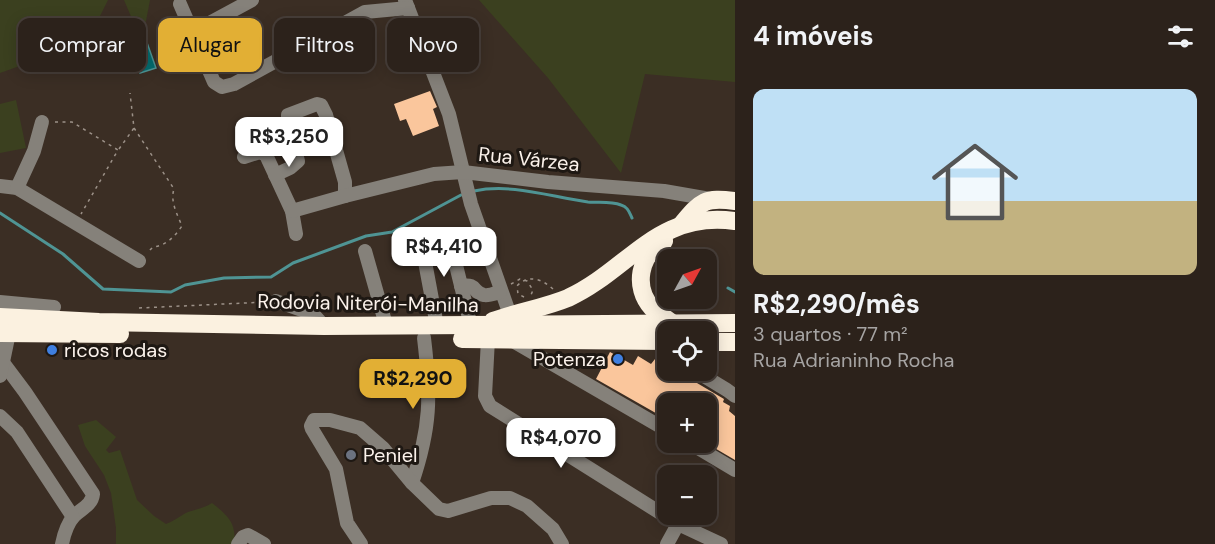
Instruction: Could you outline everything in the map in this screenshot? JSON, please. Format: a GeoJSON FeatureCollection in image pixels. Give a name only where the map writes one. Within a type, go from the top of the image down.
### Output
{"type":"FeatureCollection","features":[{"type":"Feature","properties":{"kind":"highway"},"geometry":{"type":"LineString","coordinates":[[682,224],[702,203],[710,199],[735,201]]}},
{"type":"Feature","properties":{"kind":"highway"},"geometry":{"type":"LineString","coordinates":[[479,330],[510,315],[568,298],[591,285],[658,235],[682,224],[712,220],[735,221]]}},
{"type":"Feature","properties":{"kind":"highway"},"geometry":{"type":"LineString","coordinates":[[669,321],[653,308],[642,291],[641,272],[650,252],[658,244],[695,227],[735,228]]}},
{"type":"Feature","properties":{"kind":"highway"},"geometry":{"type":"LineString","coordinates":[[54,307],[99,322]]}},
{"type":"Feature","properties":{"kind":"highway","name":"Rodovia Niterói-Manilha"},"geometry":{"type":"LineString","coordinates":[[0,317],[99,322],[386,325],[431,332]]}},
{"type":"Feature","properties":{"kind":"highway","name":"Rodovia Niterói-Manilha"},"geometry":{"type":"LineString","coordinates":[[717,323],[735,323]]}},
{"type":"Feature","properties":{"kind":"highway","name":"Rodovia Niterói-Manilha"},"geometry":{"type":"LineString","coordinates":[[5,333],[431,332],[657,324]]}},
{"type":"Feature","properties":{"kind":"highway","name":"Rodovia Niterói-Manilha"},"geometry":{"type":"LineString","coordinates":[[479,330],[512,340],[657,341]]}},
{"type":"Feature","properties":{"kind":"highway"},"geometry":{"type":"LineString","coordinates":[[717,342],[735,342]]}},
{"type":"Feature","properties":{"kind":"street"},"geometry":{"type":"LineString","coordinates":[[219,18],[252,0]]}},
{"type":"Feature","properties":{"kind":"street"},"geometry":{"type":"LineString","coordinates":[[180,4],[186,18]]}},
{"type":"Feature","properties":{"kind":"street"},"geometry":{"type":"LineString","coordinates":[[262,67],[363,6],[406,4],[449,114],[471,204],[510,315]]}},
{"type":"Feature","properties":{"kind":"street"},"geometry":{"type":"LineString","coordinates":[[210,72],[214,82],[222,87],[234,84],[254,72]]}},
{"type":"Feature","properties":{"kind":"street"},"geometry":{"type":"LineString","coordinates":[[275,175],[290,168],[298,161],[288,124],[288,115],[317,104],[324,108],[345,182],[345,196]]}},
{"type":"Feature","properties":{"kind":"street"},"geometry":{"type":"LineString","coordinates":[[17,188],[34,151],[42,122]]}},
{"type":"Feature","properties":{"kind":"street"},"geometry":{"type":"LineString","coordinates":[[244,157],[263,152],[292,212],[296,234]]}},
{"type":"Feature","properties":{"kind":"street","name":"Rua Várzea"},"geometry":{"type":"LineString","coordinates":[[292,212],[434,174],[664,191],[710,199]]}},
{"type":"Feature","properties":{"kind":"street"},"geometry":{"type":"LineString","coordinates":[[0,186],[17,188],[139,261]]}},
{"type":"Feature","properties":{"kind":"street"},"geometry":{"type":"LineString","coordinates":[[412,483],[422,455],[429,420],[431,332],[420,235]]}},
{"type":"Feature","properties":{"kind":"street"},"geometry":{"type":"LineString","coordinates":[[365,251],[386,325]]}},
{"type":"Feature","properties":{"kind":"street"},"geometry":{"type":"LineString","coordinates":[[453,253],[461,286],[479,330],[485,396],[490,406],[657,511]]}},
{"type":"Feature","properties":{"kind":"street"},"geometry":{"type":"LineString","coordinates":[[461,286],[469,284],[484,295],[500,291]]}},
{"type":"Feature","properties":{"kind":"street"},"geometry":{"type":"LineString","coordinates":[[276,301],[313,314],[324,326]]}},
{"type":"Feature","properties":{"kind":"street"},"geometry":{"type":"LineString","coordinates":[[0,302],[54,307]]}},
{"type":"Feature","properties":{"kind":"street"},"geometry":{"type":"LineString","coordinates":[[5,333],[2,370],[25,392],[93,494],[90,503],[73,517],[62,544]]}},
{"type":"Feature","properties":{"kind":"street"},"geometry":{"type":"LineString","coordinates":[[512,340],[657,424]]}},
{"type":"Feature","properties":{"kind":"street"},"geometry":{"type":"LineString","coordinates":[[711,381],[735,396]]}},
{"type":"Feature","properties":{"kind":"street"},"geometry":{"type":"LineString","coordinates":[[0,416],[17,432],[73,517]]}},
{"type":"Feature","properties":{"kind":"street"},"geometry":{"type":"LineString","coordinates":[[361,544],[347,523],[336,469],[312,429],[312,423],[318,419],[360,428],[383,448],[412,483],[439,509],[448,511],[491,498],[510,498],[527,506],[553,529],[562,544]]}},
{"type":"Feature","properties":{"kind":"street"},"geometry":{"type":"LineString","coordinates":[[706,453],[735,470]]}},
{"type":"Feature","properties":{"kind":"street"},"geometry":{"type":"LineString","coordinates":[[667,544],[677,525]]}},
{"type":"Feature","properties":{"kind":"street"},"geometry":{"type":"LineString","coordinates":[[680,525],[721,544]]}},
{"type":"Feature","properties":{"kind":"street"},"geometry":{"type":"LineString","coordinates":[[238,544],[243,537],[248,535],[264,544]]}},
{"type":"Feature","properties":{"kind":"path"},"geometry":{"type":"LineString","coordinates":[[130,93],[134,128],[174,189],[173,203],[182,226],[175,236],[160,246],[153,247],[139,261]]}},
{"type":"Feature","properties":{"kind":"path"},"geometry":{"type":"LineString","coordinates":[[42,122],[72,122],[118,150]]}},
{"type":"Feature","properties":{"kind":"path"},"geometry":{"type":"LineString","coordinates":[[76,222],[118,150],[134,128]]}},
{"type":"Feature","properties":{"kind":"path"},"geometry":{"type":"LineString","coordinates":[[500,291],[520,279],[529,283],[533,290]]}},
{"type":"Feature","properties":{"kind":"path"},"geometry":{"type":"LineString","coordinates":[[138,308],[276,301]]}},
{"type":"Feature","properties":{"kind":"green space"},"geometry":{"type":"Polygon","coordinates":[[[0,0],[108,0],[99,18],[18,18],[18,67],[0,73],[0,0]]]}},
{"type":"Feature","properties":{"kind":"green space"},"geometry":{"type":"Polygon","coordinates":[[[124,0],[150,0],[146,21],[146,18],[132,18],[124,0]]]}},
{"type":"Feature","properties":{"kind":"green space"},"geometry":{"type":"Polygon","coordinates":[[[479,0],[735,0],[735,82],[645,74],[621,173],[548,78],[479,0]]]}},
{"type":"Feature","properties":{"kind":"green space"},"geometry":{"type":"Polygon","coordinates":[[[16,100],[26,148],[0,153],[0,104],[16,100]]]}},
{"type":"Feature","properties":{"kind":"green space"},"geometry":{"type":"Polygon","coordinates":[[[96,420],[116,437],[106,450],[109,453],[120,450],[137,500],[154,516],[166,524],[212,503],[230,520],[234,530],[234,544],[116,544],[111,493],[104,475],[85,446],[78,425],[96,420]]]}},
{"type":"Feature","properties":{"kind":"water"},"geometry":{"type":"Polygon","coordinates":[[[146,40],[156,68],[146,71],[146,40]]]}},
{"type":"Feature","properties":{"kind":"building"},"geometry":{"type":"Polygon","coordinates":[[[430,91],[437,107],[433,109],[439,126],[413,136],[406,119],[400,121],[394,104],[430,91]]]}},
{"type":"Feature","properties":{"kind":"building"},"geometry":{"type":"Polygon","coordinates":[[[610,352],[633,365],[638,356],[651,364],[655,359],[657,360],[657,381],[694,381],[714,393],[657,393],[657,414],[596,379],[610,352]]]}},
{"type":"Feature","properties":{"kind":"building"},"geometry":{"type":"Polygon","coordinates":[[[717,395],[730,406],[729,411],[735,416],[735,460],[717,449],[717,395]]]}},
{"type":"Feature","properties":{"kind":"waterway"},"geometry":{"type":"LineString","coordinates":[[474,191],[517,190],[588,202],[613,203],[625,207],[632,218]]}},
{"type":"Feature","properties":{"kind":"waterway"},"geometry":{"type":"LineString","coordinates":[[0,213],[63,254],[103,289],[171,292],[185,285],[224,278],[271,277],[293,263],[366,236],[392,232],[461,195]]}},
{"type":"Feature","properties":{"kind":"waterway"},"geometry":{"type":"LineString","coordinates":[[728,288],[735,292]]}},
{"type":"Feature","properties":{"kind":"place","name":"ricos rodas"},"geometry":{"type":"Point","coordinates":[52,350]}},
{"type":"Feature","properties":{"kind":"place","name":"Potenza"},"geometry":{"type":"Point","coordinates":[618,359]}},
{"type":"Feature","properties":{"kind":"place","name":"Peniel"},"geometry":{"type":"Point","coordinates":[351,455]}}]}
